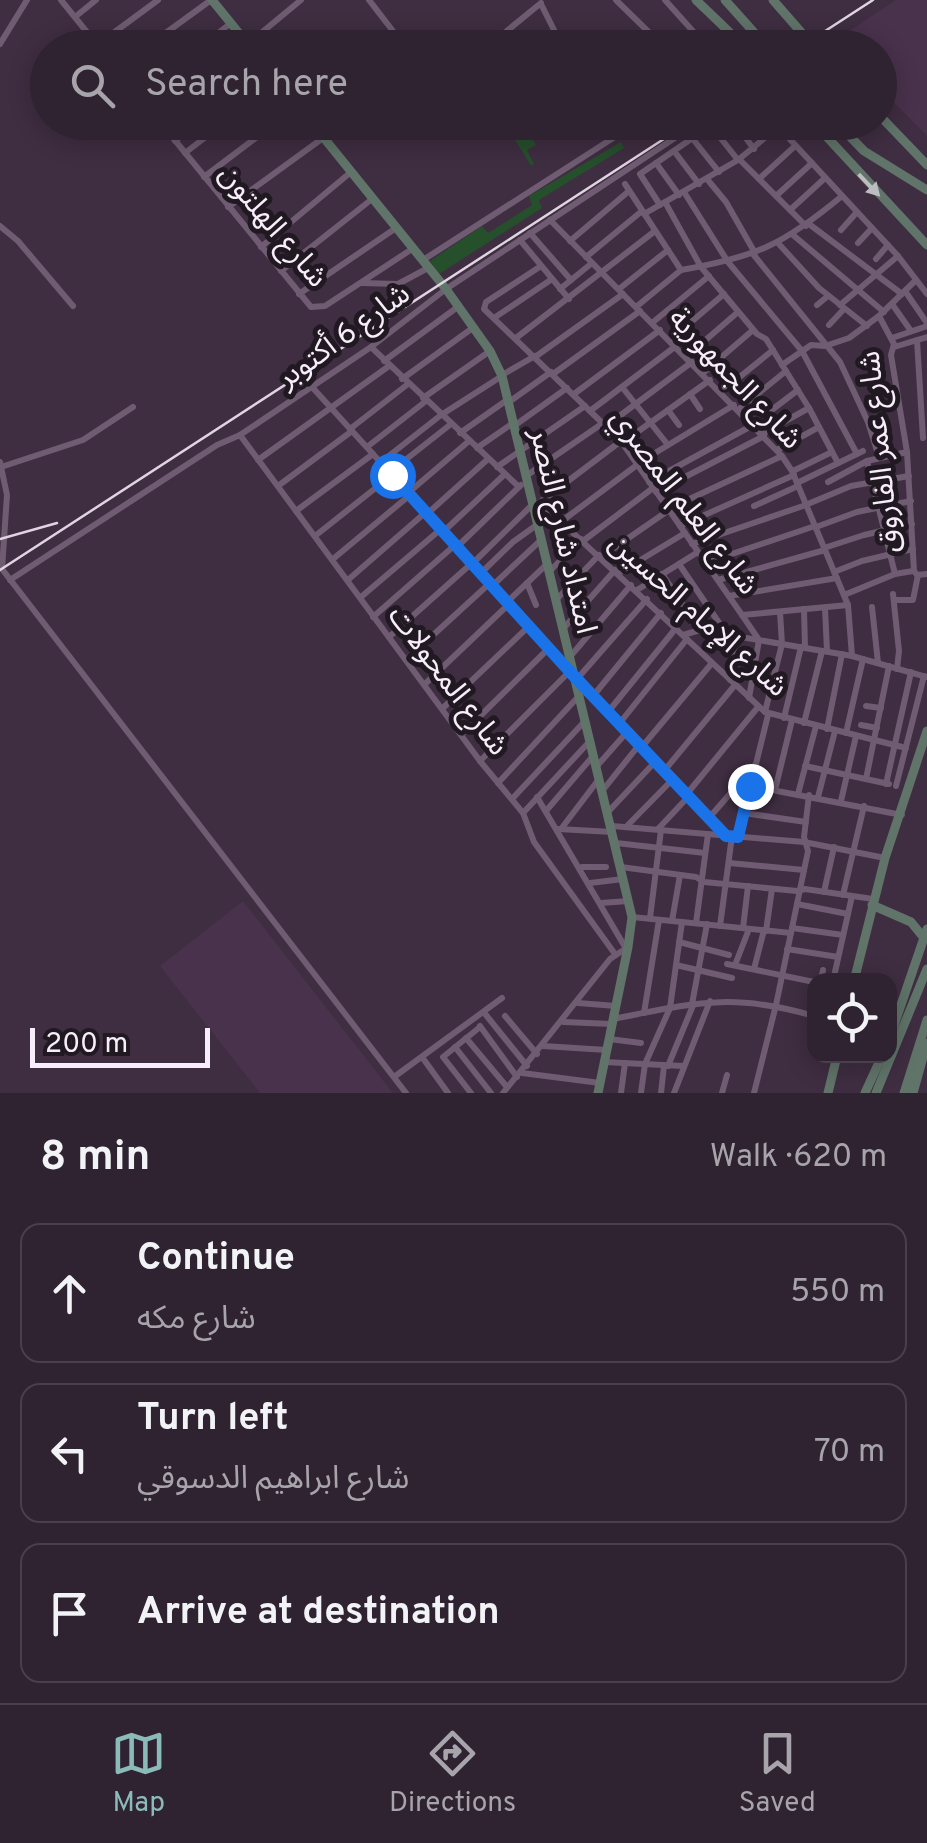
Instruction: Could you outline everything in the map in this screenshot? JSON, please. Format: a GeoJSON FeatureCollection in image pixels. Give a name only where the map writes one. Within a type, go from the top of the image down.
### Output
{"type":"FeatureCollection","features":[{"type":"Feature","properties":{"kind":"street"},"geometry":{"type":"LineString","coordinates":[[0,42],[27,0]]}},
{"type":"Feature","properties":{"kind":"street"},"geometry":{"type":"LineString","coordinates":[[61,0],[85,30]]}},
{"type":"Feature","properties":{"kind":"street"},"geometry":{"type":"LineString","coordinates":[[75,17],[96,0]]}},
{"type":"Feature","properties":{"kind":"street"},"geometry":{"type":"LineString","coordinates":[[119,30],[158,0]]}},
{"type":"Feature","properties":{"kind":"street"},"geometry":{"type":"LineString","coordinates":[[170,30],[212,0],[235,30]]}},
{"type":"Feature","properties":{"kind":"street"},"geometry":{"type":"LineString","coordinates":[[266,30],[301,0]]}},
{"type":"Feature","properties":{"kind":"street"},"geometry":{"type":"LineString","coordinates":[[369,0],[392,30]]}},
{"type":"Feature","properties":{"kind":"street"},"geometry":{"type":"LineString","coordinates":[[616,0],[647,30]]}},
{"type":"Feature","properties":{"kind":"street"},"geometry":{"type":"LineString","coordinates":[[665,0],[692,30]]}},
{"type":"Feature","properties":{"kind":"street"},"geometry":{"type":"LineString","coordinates":[[696,0],[727,30]]}},
{"type":"Feature","properties":{"kind":"street"},"geometry":{"type":"LineString","coordinates":[[725,0],[752,30]]}},
{"type":"Feature","properties":{"kind":"street"},"geometry":{"type":"LineString","coordinates":[[773,0],[799,30]]}},
{"type":"Feature","properties":{"kind":"street"},"geometry":{"type":"LineString","coordinates":[[507,30],[540,2],[554,30]]}},
{"type":"Feature","properties":{"kind":"street"},"geometry":{"type":"LineString","coordinates":[[223,30],[231,24]]}},
{"type":"Feature","properties":{"kind":"street"},"geometry":{"type":"LineString","coordinates":[[897,134],[927,165]]}},
{"type":"Feature","properties":{"kind":"street"},"geometry":{"type":"LineString","coordinates":[[185,153],[202,140]]}},
{"type":"Feature","properties":{"kind":"street"},"geometry":{"type":"LineString","coordinates":[[204,176],[253,140]]}},
{"type":"Feature","properties":{"kind":"street"},"geometry":{"type":"LineString","coordinates":[[228,207],[321,140]]}},
{"type":"Feature","properties":{"kind":"street","name":"امتداد شارع النصر"},"geometry":{"type":"LineString","coordinates":[[326,140],[446,288],[502,375],[524,481],[536,504],[541,540],[632,916],[599,1088]]}},
{"type":"Feature","properties":{"kind":"street","name":"شارع 6 أكتوبر"},"geometry":{"type":"LineString","coordinates":[[360,283],[398,284],[612,140]]}},
{"type":"Feature","properties":{"kind":"street","name":"شارع 6 أكتوبر"},"geometry":{"type":"LineString","coordinates":[[10,580],[218,445],[240,435],[370,347],[446,288],[672,140]]}},
{"type":"Feature","properties":{"kind":"street"},"geometry":{"type":"LineString","coordinates":[[689,140],[639,177],[662,204],[701,266],[766,339],[838,463]]}},
{"type":"Feature","properties":{"kind":"street"},"geometry":{"type":"LineString","coordinates":[[694,140],[719,172]]}},
{"type":"Feature","properties":{"kind":"street"},"geometry":{"type":"LineString","coordinates":[[725,140],[739,160],[790,210],[904,292],[927,324],[893,343]]}},
{"type":"Feature","properties":{"kind":"street"},"geometry":{"type":"LineString","coordinates":[[748,140],[754,148]]}},
{"type":"Feature","properties":{"kind":"street"},"geometry":{"type":"LineString","coordinates":[[560,289],[643,212],[739,160],[762,140]]}},
{"type":"Feature","properties":{"kind":"street"},"geometry":{"type":"LineString","coordinates":[[790,140],[898,256],[927,294]]}},
{"type":"Feature","properties":{"kind":"street"},"geometry":{"type":"LineString","coordinates":[[830,140],[927,245]]}},
{"type":"Feature","properties":{"kind":"street"},"geometry":{"type":"LineString","coordinates":[[853,140],[864,151],[927,190]]}},
{"type":"Feature","properties":{"kind":"street","name":"شارع الهلتون"},"geometry":{"type":"LineString","coordinates":[[175,141],[299,294],[316,308],[360,283]]}},
{"type":"Feature","properties":{"kind":"street"},"geometry":{"type":"LineString","coordinates":[[759,179],[795,146]]}},
{"type":"Feature","properties":{"kind":"street"},"geometry":{"type":"LineString","coordinates":[[674,151],[734,214],[754,254],[828,345],[853,388],[879,458]]}},
{"type":"Feature","properties":{"kind":"street"},"geometry":{"type":"LineString","coordinates":[[562,630],[617,572],[682,530],[860,452],[802,350],[728,262],[656,163]]}},
{"type":"Feature","properties":{"kind":"street"},"geometry":{"type":"LineString","coordinates":[[776,196],[812,164]]}},
{"type":"Feature","properties":{"kind":"street"},"geometry":{"type":"LineString","coordinates":[[260,246],[351,172]]}},
{"type":"Feature","properties":{"kind":"street"},"geometry":{"type":"LineString","coordinates":[[790,210],[825,178]]}},
{"type":"Feature","properties":{"kind":"street"},"geometry":{"type":"LineString","coordinates":[[570,241],[627,187],[681,270]]}},
{"type":"Feature","properties":{"kind":"street"},"geometry":{"type":"LineString","coordinates":[[460,433],[552,373],[638,309],[681,270],[728,262],[778,243],[808,225],[842,196]]}},
{"type":"Feature","properties":{"kind":"street"},"geometry":{"type":"LineString","coordinates":[[280,271],[372,198]]}},
{"type":"Feature","properties":{"kind":"street"},"geometry":{"type":"LineString","coordinates":[[841,230],[858,212]]}},
{"type":"Feature","properties":{"kind":"street","name":"شارع الجمهورية"},"geometry":{"type":"LineString","coordinates":[[550,220],[779,453],[795,479],[848,606],[852,656]]}},
{"type":"Feature","properties":{"kind":"street"},"geometry":{"type":"LineString","coordinates":[[0,226],[18,241],[73,306]]}},
{"type":"Feature","properties":{"kind":"street"},"geometry":{"type":"LineString","coordinates":[[299,294],[396,228]]}},
{"type":"Feature","properties":{"kind":"street"},"geometry":{"type":"LineString","coordinates":[[858,243],[872,228]]}},
{"type":"Feature","properties":{"kind":"street"},"geometry":{"type":"LineString","coordinates":[[516,338],[656,231]]}},
{"type":"Feature","properties":{"kind":"street"},"geometry":{"type":"LineString","coordinates":[[530,233],[571,280]]}},
{"type":"Feature","properties":{"kind":"street","name":"شارع عمر الفاروق"},"geometry":{"type":"LineString","coordinates":[[793,235],[882,314],[893,343],[891,355],[906,442],[914,550],[920,573]]}},
{"type":"Feature","properties":{"kind":"street"},"geometry":{"type":"LineString","coordinates":[[520,240],[568,299]]}},
{"type":"Feature","properties":{"kind":"street"},"geometry":{"type":"LineString","coordinates":[[778,243],[828,296],[866,326]]}},
{"type":"Feature","properties":{"kind":"street"},"geometry":{"type":"LineString","coordinates":[[876,260],[888,246]]}},
{"type":"Feature","properties":{"kind":"street"},"geometry":{"type":"LineString","coordinates":[[360,283],[412,249]]}},
{"type":"Feature","properties":{"kind":"street"},"geometry":{"type":"LineString","coordinates":[[381,462],[441,415],[535,356],[621,292],[668,250]]}},
{"type":"Feature","properties":{"kind":"street"},"geometry":{"type":"LineString","coordinates":[[829,325],[858,290],[898,256]]}},
{"type":"Feature","properties":{"kind":"street","name":"شارع العلم المصري"},"geometry":{"type":"LineString","coordinates":[[541,266],[486,302],[484,309],[622,442],[758,640]]}},
{"type":"Feature","properties":{"kind":"street"},"geometry":{"type":"LineString","coordinates":[[652,323],[709,276]]}},
{"type":"Feature","properties":{"kind":"street"},"geometry":{"type":"LineString","coordinates":[[494,318],[552,279]]}},
{"type":"Feature","properties":{"kind":"street"},"geometry":{"type":"LineString","coordinates":[[562,521],[637,465],[736,408],[802,350],[810,345],[828,345],[866,326],[916,280]]}},
{"type":"Feature","properties":{"kind":"street"},"geometry":{"type":"LineString","coordinates":[[498,467],[622,387],[724,294]]}},
{"type":"Feature","properties":{"kind":"street"},"geometry":{"type":"LineString","coordinates":[[817,305],[828,296]]}},
{"type":"Feature","properties":{"kind":"street"},"geometry":{"type":"LineString","coordinates":[[892,304],[911,332]]}},
{"type":"Feature","properties":{"kind":"street"},"geometry":{"type":"LineString","coordinates":[[258,460],[332,409],[458,306]]}},
{"type":"Feature","properties":{"kind":"street"},"geometry":{"type":"LineString","coordinates":[[373,617],[524,481],[636,404],[738,312]]}},
{"type":"Feature","properties":{"kind":"street"},"geometry":{"type":"LineString","coordinates":[[278,486],[474,327]]}},
{"type":"Feature","properties":{"kind":"street"},"geometry":{"type":"LineString","coordinates":[[477,448],[660,330]]}},
{"type":"Feature","properties":{"kind":"street"},"geometry":{"type":"LineString","coordinates":[[702,373],[754,330]]}},
{"type":"Feature","properties":{"kind":"street"},"geometry":{"type":"LineString","coordinates":[[893,343],[927,338]]}},
{"type":"Feature","properties":{"kind":"street"},"geometry":{"type":"LineString","coordinates":[[906,442],[925,439],[924,390],[916,340]]}},
{"type":"Feature","properties":{"kind":"street"},"geometry":{"type":"LineString","coordinates":[[370,347],[505,474],[524,481]]}},
{"type":"Feature","properties":{"kind":"street"},"geometry":{"type":"LineString","coordinates":[[722,392],[773,350]]}},
{"type":"Feature","properties":{"kind":"street"},"geometry":{"type":"LineString","coordinates":[[296,511],[424,400],[490,351]]}},
{"type":"Feature","properties":{"kind":"street"},"geometry":{"type":"LineString","coordinates":[[389,637],[536,504],[710,380]]}},
{"type":"Feature","properties":{"kind":"street"},"geometry":{"type":"LineString","coordinates":[[312,387],[573,675],[708,819],[732,836]]}},
{"type":"Feature","properties":{"kind":"street"},"geometry":{"type":"LineString","coordinates":[[622,387],[668,446]]}},
{"type":"Feature","properties":{"kind":"street"},"geometry":{"type":"LineString","coordinates":[[425,684],[527,583],[653,487],[753,425],[798,390]]}},
{"type":"Feature","properties":{"kind":"street"},"geometry":{"type":"LineString","coordinates":[[690,394],[700,410]]}},
{"type":"Feature","properties":{"kind":"street"},"geometry":{"type":"LineString","coordinates":[[133,407],[83,440],[1,468],[7,496],[2,569],[406,1093]]}},
{"type":"Feature","properties":{"kind":"street"},"geometry":{"type":"LineString","coordinates":[[653,487],[763,435],[809,408]]}},
{"type":"Feature","properties":{"kind":"street"},"geometry":{"type":"LineString","coordinates":[[668,410],[679,425]]}},
{"type":"Feature","properties":{"kind":"street"},"geometry":{"type":"LineString","coordinates":[[315,536],[450,424]]}},
{"type":"Feature","properties":{"kind":"street"},"geometry":{"type":"LineString","coordinates":[[556,601],[600,556],[669,510],[779,453],[819,427]]}},
{"type":"Feature","properties":{"kind":"street","name":"شارع المحولات"},"geometry":{"type":"LineString","coordinates":[[240,435],[480,761],[523,812],[534,842],[615,954]]}},
{"type":"Feature","properties":{"kind":"street"},"geometry":{"type":"LineString","coordinates":[[333,559],[469,441]]}},
{"type":"Feature","properties":{"kind":"street"},"geometry":{"type":"LineString","coordinates":[[754,506],[832,452]]}},
{"type":"Feature","properties":{"kind":"street"},"geometry":{"type":"LineString","coordinates":[[828,482],[868,461],[907,452]]}},
{"type":"Feature","properties":{"kind":"street"},"geometry":{"type":"LineString","coordinates":[[349,580],[488,458]]}},
{"type":"Feature","properties":{"kind":"street"},"geometry":{"type":"LineString","coordinates":[[868,461],[895,574]]}},
{"type":"Feature","properties":{"kind":"street"},"geometry":{"type":"LineString","coordinates":[[361,597],[505,474]]}},
{"type":"Feature","properties":{"kind":"street"},"geometry":{"type":"LineString","coordinates":[[692,544],[826,494],[909,476]]}},
{"type":"Feature","properties":{"kind":"street"},"geometry":{"type":"LineString","coordinates":[[706,562],[878,506],[911,501]]}},
{"type":"Feature","properties":{"kind":"street","name":"شارع الإمام الحسين"},"geometry":{"type":"LineString","coordinates":[[536,504],[562,521],[764,711],[906,748]]}},
{"type":"Feature","properties":{"kind":"street"},"geometry":{"type":"LineString","coordinates":[[481,573],[538,524]]}},
{"type":"Feature","properties":{"kind":"street"},"geometry":{"type":"LineString","coordinates":[[718,580],[912,524]]}},
{"type":"Feature","properties":{"kind":"street"},"geometry":{"type":"LineString","coordinates":[[406,660],[541,540]]}},
{"type":"Feature","properties":{"kind":"street"},"geometry":{"type":"LineString","coordinates":[[728,596],[836,575],[890,553],[914,550]]}},
{"type":"Feature","properties":{"kind":"street"},"geometry":{"type":"LineString","coordinates":[[569,658],[634,587],[698,552]]}},
{"type":"Feature","properties":{"kind":"street"},"geometry":{"type":"LineString","coordinates":[[679,564],[727,635]]}},
{"type":"Feature","properties":{"kind":"street"},"geometry":{"type":"LineString","coordinates":[[844,595],[895,574],[920,573],[912,600],[893,597],[899,651],[881,708],[866,779]]}},
{"type":"Feature","properties":{"kind":"street"},"geometry":{"type":"LineString","coordinates":[[662,574],[700,630]]}},
{"type":"Feature","properties":{"kind":"street"},"geometry":{"type":"LineString","coordinates":[[527,583],[536,604]]}},
{"type":"Feature","properties":{"kind":"street"},"geometry":{"type":"LineString","coordinates":[[480,761],[573,675],[646,599]]}},
{"type":"Feature","properties":{"kind":"street"},"geometry":{"type":"LineString","coordinates":[[742,615],[848,606]]}},
{"type":"Feature","properties":{"kind":"street"},"geometry":{"type":"LineString","coordinates":[[872,607],[878,663]]}},
{"type":"Feature","properties":{"kind":"street"},"geometry":{"type":"LineString","coordinates":[[804,723],[824,651],[824,608]]}},
{"type":"Feature","properties":{"kind":"street"},"geometry":{"type":"LineString","coordinates":[[775,790],[803,647],[804,610]]}},
{"type":"Feature","properties":{"kind":"street"},"geometry":{"type":"LineString","coordinates":[[720,926],[732,836],[744,814],[782,644],[780,612]]}},
{"type":"Feature","properties":{"kind":"street"},"geometry":{"type":"LineString","coordinates":[[593,696],[661,613]]}},
{"type":"Feature","properties":{"kind":"street"},"geometry":{"type":"LineString","coordinates":[[443,708],[529,626]]}},
{"type":"Feature","properties":{"kind":"street"},"geometry":{"type":"LineString","coordinates":[[608,712],[676,628]]}},
{"type":"Feature","properties":{"kind":"street"},"geometry":{"type":"LineString","coordinates":[[619,724],[686,637],[700,630],[852,656],[926,677],[896,786]]}},
{"type":"Feature","properties":{"kind":"street"},"geometry":{"type":"LineString","coordinates":[[664,771],[732,682],[736,636]]}},
{"type":"Feature","properties":{"kind":"street"},"geometry":{"type":"LineString","coordinates":[[749,698],[758,640]]}},
{"type":"Feature","properties":{"kind":"street"},"geometry":{"type":"LineString","coordinates":[[462,734],[549,648]]}},
{"type":"Feature","properties":{"kind":"street"},"geometry":{"type":"LineString","coordinates":[[818,797],[842,654]]}},
{"type":"Feature","properties":{"kind":"street"},"geometry":{"type":"LineString","coordinates":[[846,733],[863,659]]}},
{"type":"Feature","properties":{"kind":"street"},"geometry":{"type":"LineString","coordinates":[[603,790],[712,662]]}},
{"type":"Feature","properties":{"kind":"street"},"geometry":{"type":"LineString","coordinates":[[886,784],[911,672]]}},
{"type":"Feature","properties":{"kind":"street"},"geometry":{"type":"LineString","coordinates":[[498,783],[578,696]]}},
{"type":"Feature","properties":{"kind":"street"},"geometry":{"type":"LineString","coordinates":[[866,706],[881,708]]}},
{"type":"Feature","properties":{"kind":"street"},"geometry":{"type":"LineString","coordinates":[[644,1013],[655,919],[659,830],[764,711]]}},
{"type":"Feature","properties":{"kind":"street"},"geometry":{"type":"LineString","coordinates":[[512,799],[584,721]]}},
{"type":"Feature","properties":{"kind":"street"},"geometry":{"type":"LineString","coordinates":[[861,725],[877,728]]}},
{"type":"Feature","properties":{"kind":"street"},"geometry":{"type":"LineString","coordinates":[[798,794],[816,726]]}},
{"type":"Feature","properties":{"kind":"street"},"geometry":{"type":"LineString","coordinates":[[596,766],[627,732]]}},
{"type":"Feature","properties":{"kind":"street"},"geometry":{"type":"LineString","coordinates":[[856,973],[885,858],[927,732]]}},
{"type":"Feature","properties":{"kind":"street"},"geometry":{"type":"LineString","coordinates":[[841,801],[856,736]]}},
{"type":"Feature","properties":{"kind":"street"},"geometry":{"type":"LineString","coordinates":[[523,812],[590,741]]}},
{"type":"Feature","properties":{"kind":"street"},"geometry":{"type":"LineString","coordinates":[[546,811],[594,755]]}},
{"type":"Feature","properties":{"kind":"street"},"geometry":{"type":"LineString","coordinates":[[608,812],[655,762]]}},
{"type":"Feature","properties":{"kind":"street"},"geometry":{"type":"LineString","coordinates":[[708,819],[756,763]]}},
{"type":"Feature","properties":{"kind":"street"},"geometry":{"type":"LineString","coordinates":[[805,766],[910,788]]}},
{"type":"Feature","properties":{"kind":"street"},"geometry":{"type":"LineString","coordinates":[[559,829],[600,778]]}},
{"type":"Feature","properties":{"kind":"street"},"geometry":{"type":"LineString","coordinates":[[614,833],[626,827],[672,780]]}},
{"type":"Feature","properties":{"kind":"street"},"geometry":{"type":"LineString","coordinates":[[750,786],[902,814]]}},
{"type":"Feature","properties":{"kind":"street"},"geometry":{"type":"LineString","coordinates":[[754,1093],[808,851],[804,842],[809,795]]}},
{"type":"Feature","properties":{"kind":"street"},"geometry":{"type":"LineString","coordinates":[[466,1038],[508,1090],[615,954],[627,947],[537,797]]}},
{"type":"Feature","properties":{"kind":"street"},"geometry":{"type":"LineString","coordinates":[[834,973],[848,914],[852,850],[864,806]]}},
{"type":"Feature","properties":{"kind":"street"},"geometry":{"type":"LineString","coordinates":[[744,814],[806,822]]}},
{"type":"Feature","properties":{"kind":"street"},"geometry":{"type":"LineString","coordinates":[[626,827],[804,842],[885,858]]}},
{"type":"Feature","properties":{"kind":"street"},"geometry":{"type":"LineString","coordinates":[[559,829],[614,833],[660,849],[705,853]]}},
{"type":"Feature","properties":{"kind":"street"},"geometry":{"type":"LineString","coordinates":[[696,923],[708,834]]}},
{"type":"Feature","properties":{"kind":"street"},"geometry":{"type":"LineString","coordinates":[[824,892],[834,848]]}},
{"type":"Feature","properties":{"kind":"street"},"geometry":{"type":"LineString","coordinates":[[729,863],[804,870]]}},
{"type":"Feature","properties":{"kind":"street"},"geometry":{"type":"LineString","coordinates":[[581,867],[606,867]]}},
{"type":"Feature","properties":{"kind":"street"},"geometry":{"type":"LineString","coordinates":[[621,867],[726,884],[848,895],[907,919],[926,934],[897,1017]]}},
{"type":"Feature","properties":{"kind":"street"},"geometry":{"type":"LineString","coordinates":[[672,921],[680,874]]}},
{"type":"Feature","properties":{"kind":"street"},"geometry":{"type":"LineString","coordinates":[[590,883],[624,879]]}},
{"type":"Feature","properties":{"kind":"street"},"geometry":{"type":"LineString","coordinates":[[730,961],[746,928],[748,886]]}},
{"type":"Feature","properties":{"kind":"street"},"geometry":{"type":"LineString","coordinates":[[754,969],[772,888]]}},
{"type":"Feature","properties":{"kind":"street"},"geometry":{"type":"LineString","coordinates":[[602,903],[628,901]]}},
{"type":"Feature","properties":{"kind":"street"},"geometry":{"type":"LineString","coordinates":[[797,904],[848,914]]}},
{"type":"Feature","properties":{"kind":"street"},"geometry":{"type":"LineString","coordinates":[[632,916],[843,935]]}},
{"type":"Feature","properties":{"kind":"street"},"geometry":{"type":"LineString","coordinates":[[641,1093],[645,1064],[670,1008],[682,922]]}},
{"type":"Feature","properties":{"kind":"street"},"geometry":{"type":"LineString","coordinates":[[660,1093],[666,1066],[693,1003],[707,924]]}},
{"type":"Feature","properties":{"kind":"street"},"geometry":{"type":"LineString","coordinates":[[679,942],[754,969],[807,979]]}},
{"type":"Feature","properties":{"kind":"street"},"geometry":{"type":"LineString","coordinates":[[788,949],[838,956]]}},
{"type":"Feature","properties":{"kind":"street"},"geometry":{"type":"LineString","coordinates":[[676,964],[732,978]]}},
{"type":"Feature","properties":{"kind":"street"},"geometry":{"type":"LineString","coordinates":[[876,1093],[927,969]]}},
{"type":"Feature","properties":{"kind":"street"},"geometry":{"type":"LineString","coordinates":[[394,1077],[502,998]]}},
{"type":"Feature","properties":{"kind":"street"},"geometry":{"type":"LineString","coordinates":[[562,1022],[613,1022],[710,1000],[776,1005],[807,1014]]}},
{"type":"Feature","properties":{"kind":"street"},"geometry":{"type":"LineString","coordinates":[[674,1093],[710,1000]]}},
{"type":"Feature","properties":{"kind":"street"},"geometry":{"type":"LineString","coordinates":[[577,1002],[616,1006]]}},
{"type":"Feature","properties":{"kind":"street"},"geometry":{"type":"LineString","coordinates":[[486,1015],[527,1066]]}},
{"type":"Feature","properties":{"kind":"street"},"geometry":{"type":"LineString","coordinates":[[505,1016],[537,1054]]}},
{"type":"Feature","properties":{"kind":"street"},"geometry":{"type":"LineString","coordinates":[[904,1093],[927,1020]]}},
{"type":"Feature","properties":{"kind":"street"},"geometry":{"type":"LineString","coordinates":[[471,1093],[444,1055],[479,1024],[519,1075],[599,1088]]}},
{"type":"Feature","properties":{"kind":"street"},"geometry":{"type":"LineString","coordinates":[[543,1046],[640,1042]]}},
{"type":"Feature","properties":{"kind":"street"},"geometry":{"type":"LineString","coordinates":[[913,1093],[924,1067],[927,1043]]}},
{"type":"Feature","properties":{"kind":"street"},"geometry":{"type":"LineString","coordinates":[[455,1047],[491,1093]]}},
{"type":"Feature","properties":{"kind":"street"},"geometry":{"type":"LineString","coordinates":[[422,1057],[448,1093]]}},
{"type":"Feature","properties":{"kind":"street"},"geometry":{"type":"LineString","coordinates":[[604,1062],[683,1066]]}},
{"type":"Feature","properties":{"kind":"street"},"geometry":{"type":"LineString","coordinates":[[621,1093],[625,1063]]}},
{"type":"Feature","properties":{"kind":"street"},"geometry":{"type":"LineString","coordinates":[[828,1093],[836,1063]]}},
{"type":"Feature","properties":{"kind":"street"},"geometry":{"type":"LineString","coordinates":[[863,1093],[878,1063]]}},
{"type":"Feature","properties":{"kind":"street"},"geometry":{"type":"LineString","coordinates":[[722,1093],[727,1075]]}},
{"type":"Feature","properties":{"kind":"shaded area"},"geometry":{"type":"Polygon","coordinates":[[[896,0],[927,0],[927,136],[897,105],[897,30],[851,30],[896,0]]]}},
{"type":"Feature","properties":{"kind":"shaded area"},"geometry":{"type":"Polygon","coordinates":[[[243,901],[393,1093],[260,1093],[160,966],[243,901]]]}},
{"type":"Feature","properties":{"kind":"green space"},"geometry":{"type":"Polygon","coordinates":[[[515,140],[533,140],[536,145],[527,150],[534,164],[531,166],[515,140]]]}},
{"type":"Feature","properties":{"kind":"green space"},"geometry":{"type":"Polygon","coordinates":[[[621,142],[624,148],[539,200],[542,208],[439,274],[430,261],[482,226],[488,233],[532,205],[529,196],[621,142]]]}},
{"type":"Feature","properties":{"kind":"railway"},"geometry":{"type":"LineString","coordinates":[[827,30],[873,0]]}},
{"type":"Feature","properties":{"kind":"railway"},"geometry":{"type":"LineString","coordinates":[[0,570],[662,140]]}},
{"type":"Feature","properties":{"kind":"railway"},"geometry":{"type":"LineString","coordinates":[[0,539],[57,523]]}},
{"type":"Feature","properties":{"kind":"route"},"geometry":{"type":"LineString","coordinates":[[392,475],[572,674],[726,836],[738,837],[750,786]]}}]}
